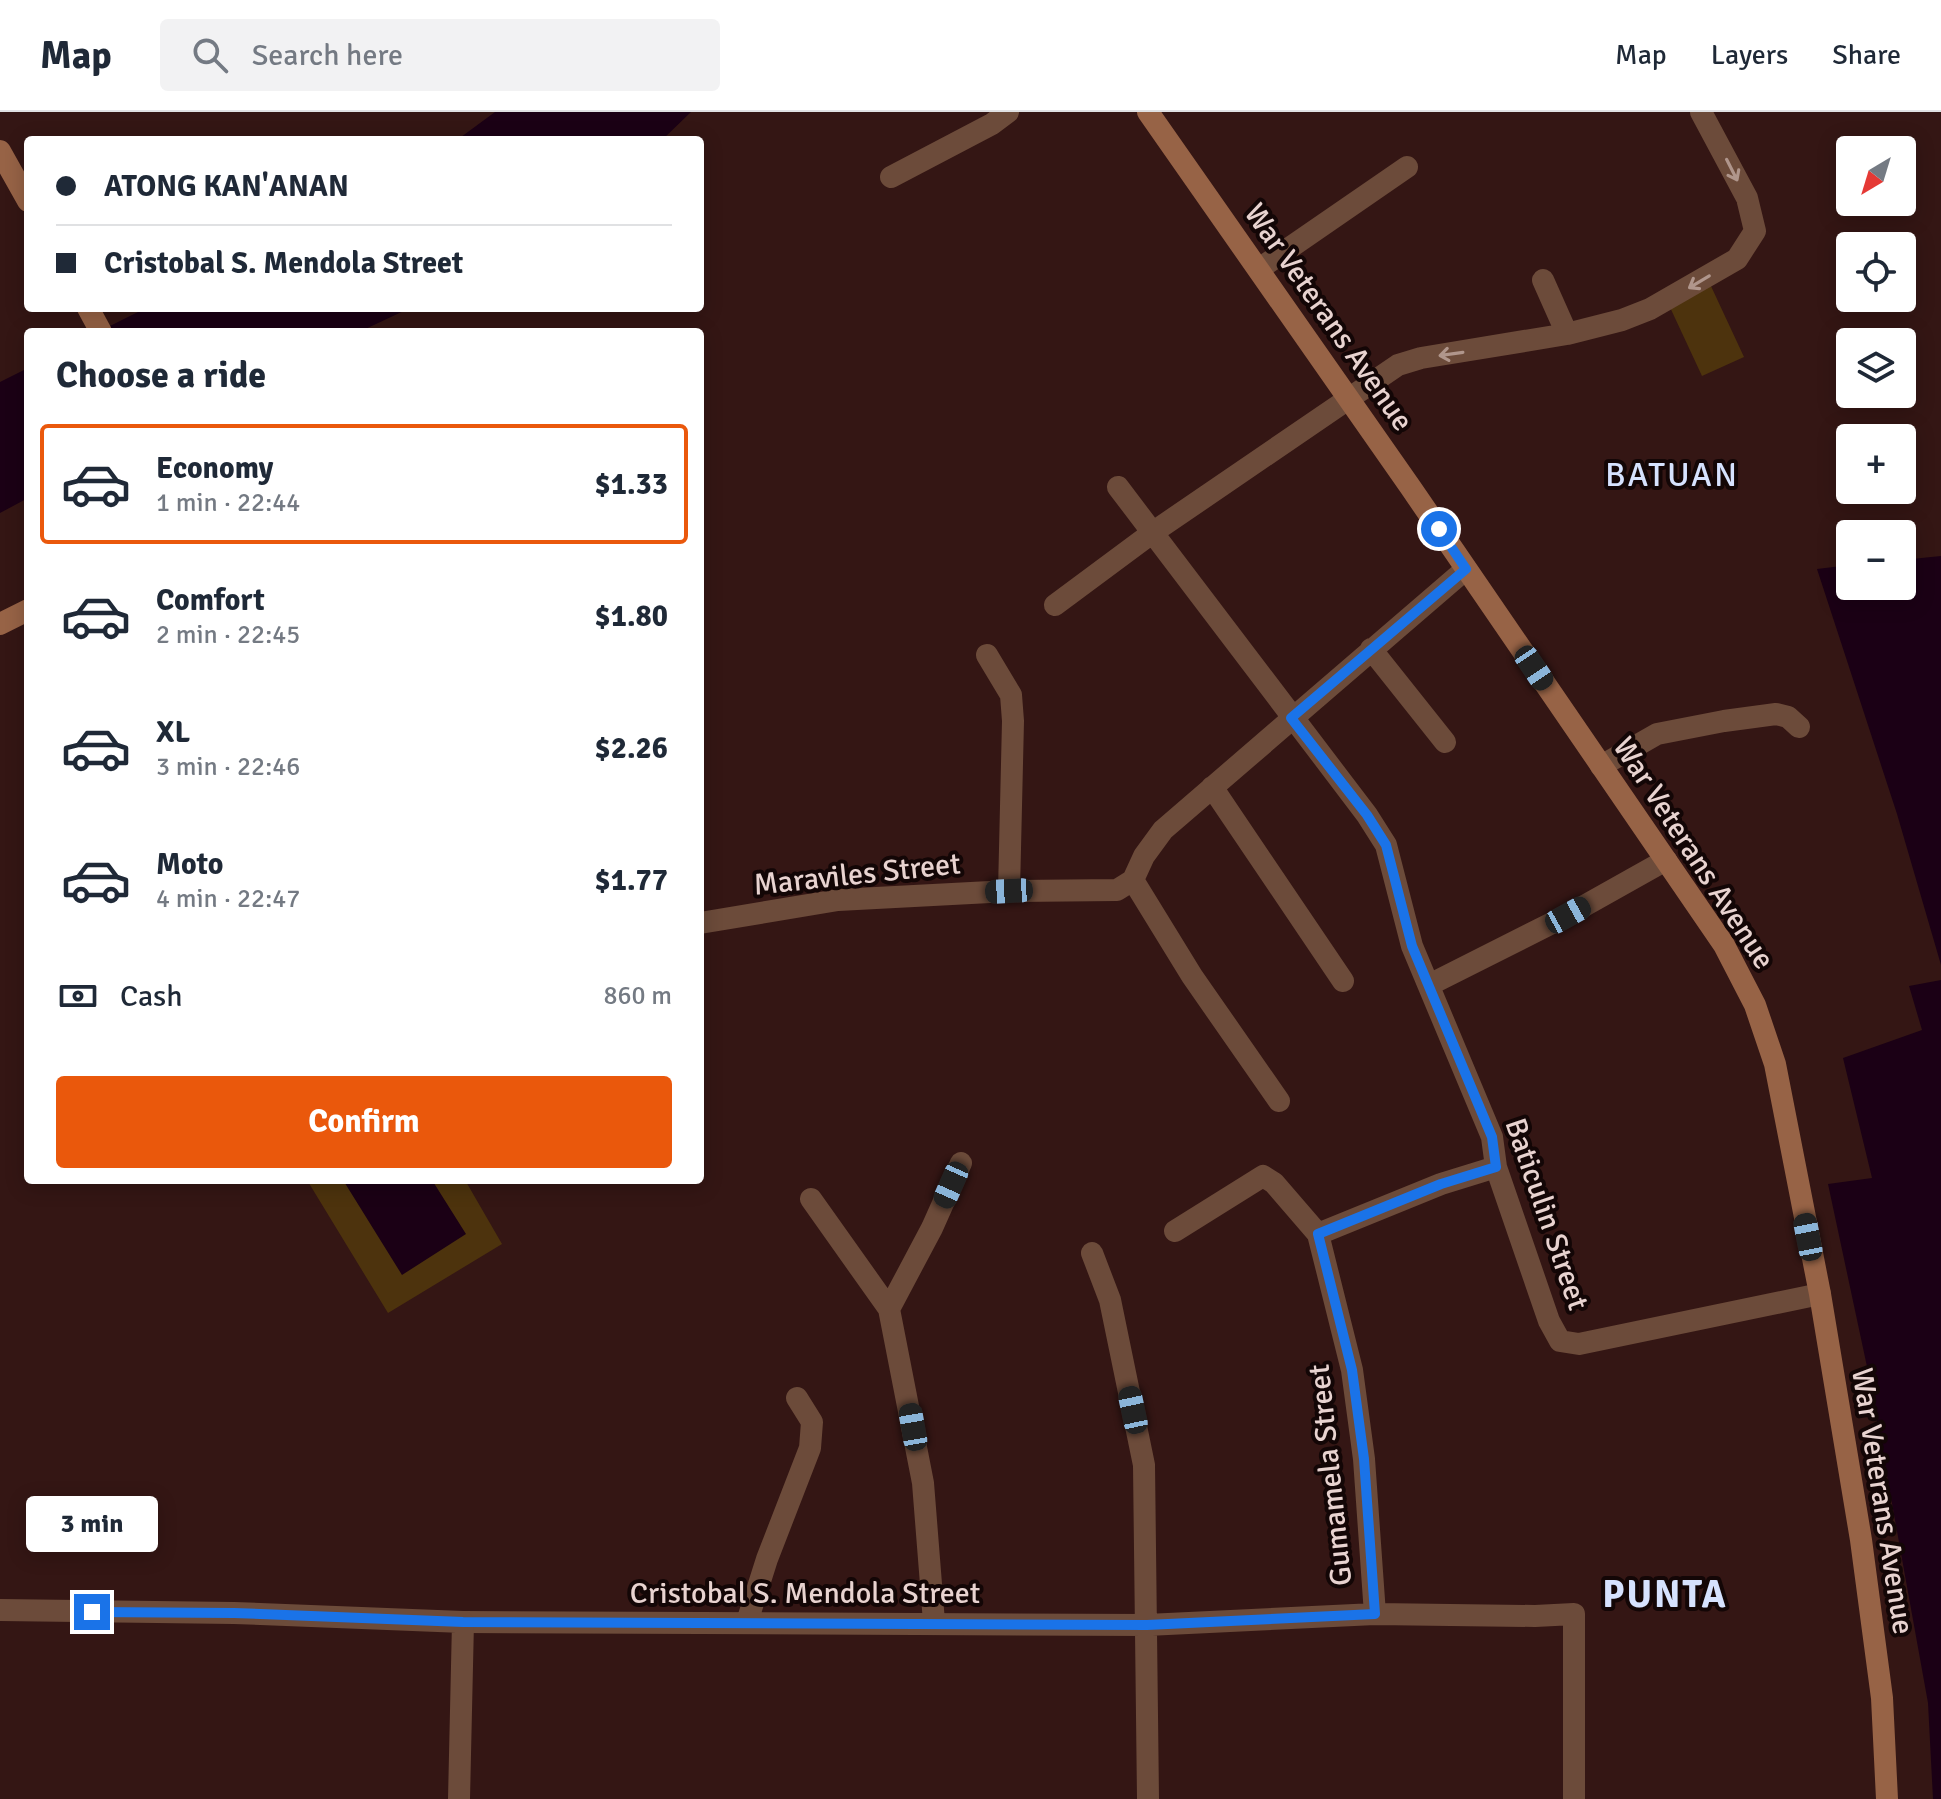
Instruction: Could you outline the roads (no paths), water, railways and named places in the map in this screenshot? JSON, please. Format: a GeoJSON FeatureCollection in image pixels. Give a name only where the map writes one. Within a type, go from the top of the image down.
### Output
{"type":"FeatureCollection","features":[{"type":"Feature","properties":{"kind":"main road","name":"War Veterans Avenue"},"geometry":{"type":"LineString","coordinates":[[1148,112],[1724,945],[1755,1005],[1775,1064],[1820,1294],[1861,1540],[1882,1698],[1887,1799]]}},
{"type":"Feature","properties":{"kind":"main road"},"geometry":{"type":"LineString","coordinates":[[0,151],[24,194]]}},
{"type":"Feature","properties":{"kind":"main road"},"geometry":{"type":"LineString","coordinates":[[0,624],[24,612]]}},
{"type":"Feature","properties":{"kind":"street"},"geometry":{"type":"LineString","coordinates":[[891,177],[992,124],[1008,112]]}},
{"type":"Feature","properties":{"kind":"street"},"geometry":{"type":"LineString","coordinates":[[1055,605],[1152,533],[1398,365],[1421,358],[1567,334],[1622,320],[1671,298],[1737,259],[1755,231],[1747,198],[1701,112]]}},
{"type":"Feature","properties":{"kind":"street"},"geometry":{"type":"LineString","coordinates":[[1259,269],[1407,167]]}},
{"type":"Feature","properties":{"kind":"street"},"geometry":{"type":"LineString","coordinates":[[1543,280],[1567,334]]}},
{"type":"Feature","properties":{"kind":"street","name":"Baticulin Street"},"geometry":{"type":"LineString","coordinates":[[1118,487],[1367,815],[1386,845],[1412,946],[1492,1137],[1496,1167],[1549,1321],[1560,1341],[1579,1344],[1820,1294]]}},
{"type":"Feature","properties":{"kind":"street"},"geometry":{"type":"LineString","coordinates":[[1279,1101],[1192,976],[1133,880],[1144,856],[1163,830],[1466,569]]}},
{"type":"Feature","properties":{"kind":"street"},"geometry":{"type":"LineString","coordinates":[[1371,649],[1445,742]]}},
{"type":"Feature","properties":{"kind":"street"},"geometry":{"type":"LineString","coordinates":[[987,655],[1011,695],[1009,891]]}},
{"type":"Feature","properties":{"kind":"street"},"geometry":{"type":"LineString","coordinates":[[1601,766],[1657,734],[1686,727],[1776,714],[1788,717],[1799,727]]}},
{"type":"Feature","properties":{"kind":"street"},"geometry":{"type":"LineString","coordinates":[[1212,787],[1343,981]]}},
{"type":"Feature","properties":{"kind":"street"},"geometry":{"type":"LineString","coordinates":[[1429,985],[1568,915],[1666,860]]}},
{"type":"Feature","properties":{"kind":"street","name":"Maraviles Street"},"geometry":{"type":"LineString","coordinates":[[704,922],[838,900],[1009,891],[1117,890],[1133,880]]}},
{"type":"Feature","properties":{"kind":"street"},"geometry":{"type":"LineString","coordinates":[[889,1309],[932,1228],[961,1163]]}},
{"type":"Feature","properties":{"kind":"street"},"geometry":{"type":"LineString","coordinates":[[1175,1231],[1263,1176],[1274,1183],[1318,1234],[1441,1184],[1496,1167]]}},
{"type":"Feature","properties":{"kind":"street"},"geometry":{"type":"LineString","coordinates":[[811,1199],[889,1309],[923,1483],[934,1622]]}},
{"type":"Feature","properties":{"kind":"street","name":"Gumamela Street"},"geometry":{"type":"LineString","coordinates":[[1318,1234],[1352,1370],[1364,1459],[1375,1614]]}},
{"type":"Feature","properties":{"kind":"street"},"geometry":{"type":"LineString","coordinates":[[1092,1253],[1110,1300],[1144,1465],[1148,1799]]}},
{"type":"Feature","properties":{"kind":"street"},"geometry":{"type":"LineString","coordinates":[[747,1622],[767,1559],[810,1448],[812,1422],[797,1398]]}},
{"type":"Feature","properties":{"kind":"street","name":"Cristobal S. Mendola Street"},"geometry":{"type":"LineString","coordinates":[[0,1593],[35,1612]]}},
{"type":"Feature","properties":{"kind":"street","name":"Cristobal S. Mendola Street"},"geometry":{"type":"LineString","coordinates":[[0,1610],[234,1613],[463,1622],[1147,1625],[1375,1614],[1574,1614],[1574,1799]]}},
{"type":"Feature","properties":{"kind":"street"},"geometry":{"type":"LineString","coordinates":[[459,1799],[463,1622]]}},
{"type":"Feature","properties":{"kind":"district","name":"BATUAN"},"geometry":{"type":"Point","coordinates":[1672,474]}},
{"type":"Feature","properties":{"kind":"district","name":"PUNTA"},"geometry":{"type":"Point","coordinates":[1665,1594]}}]}
